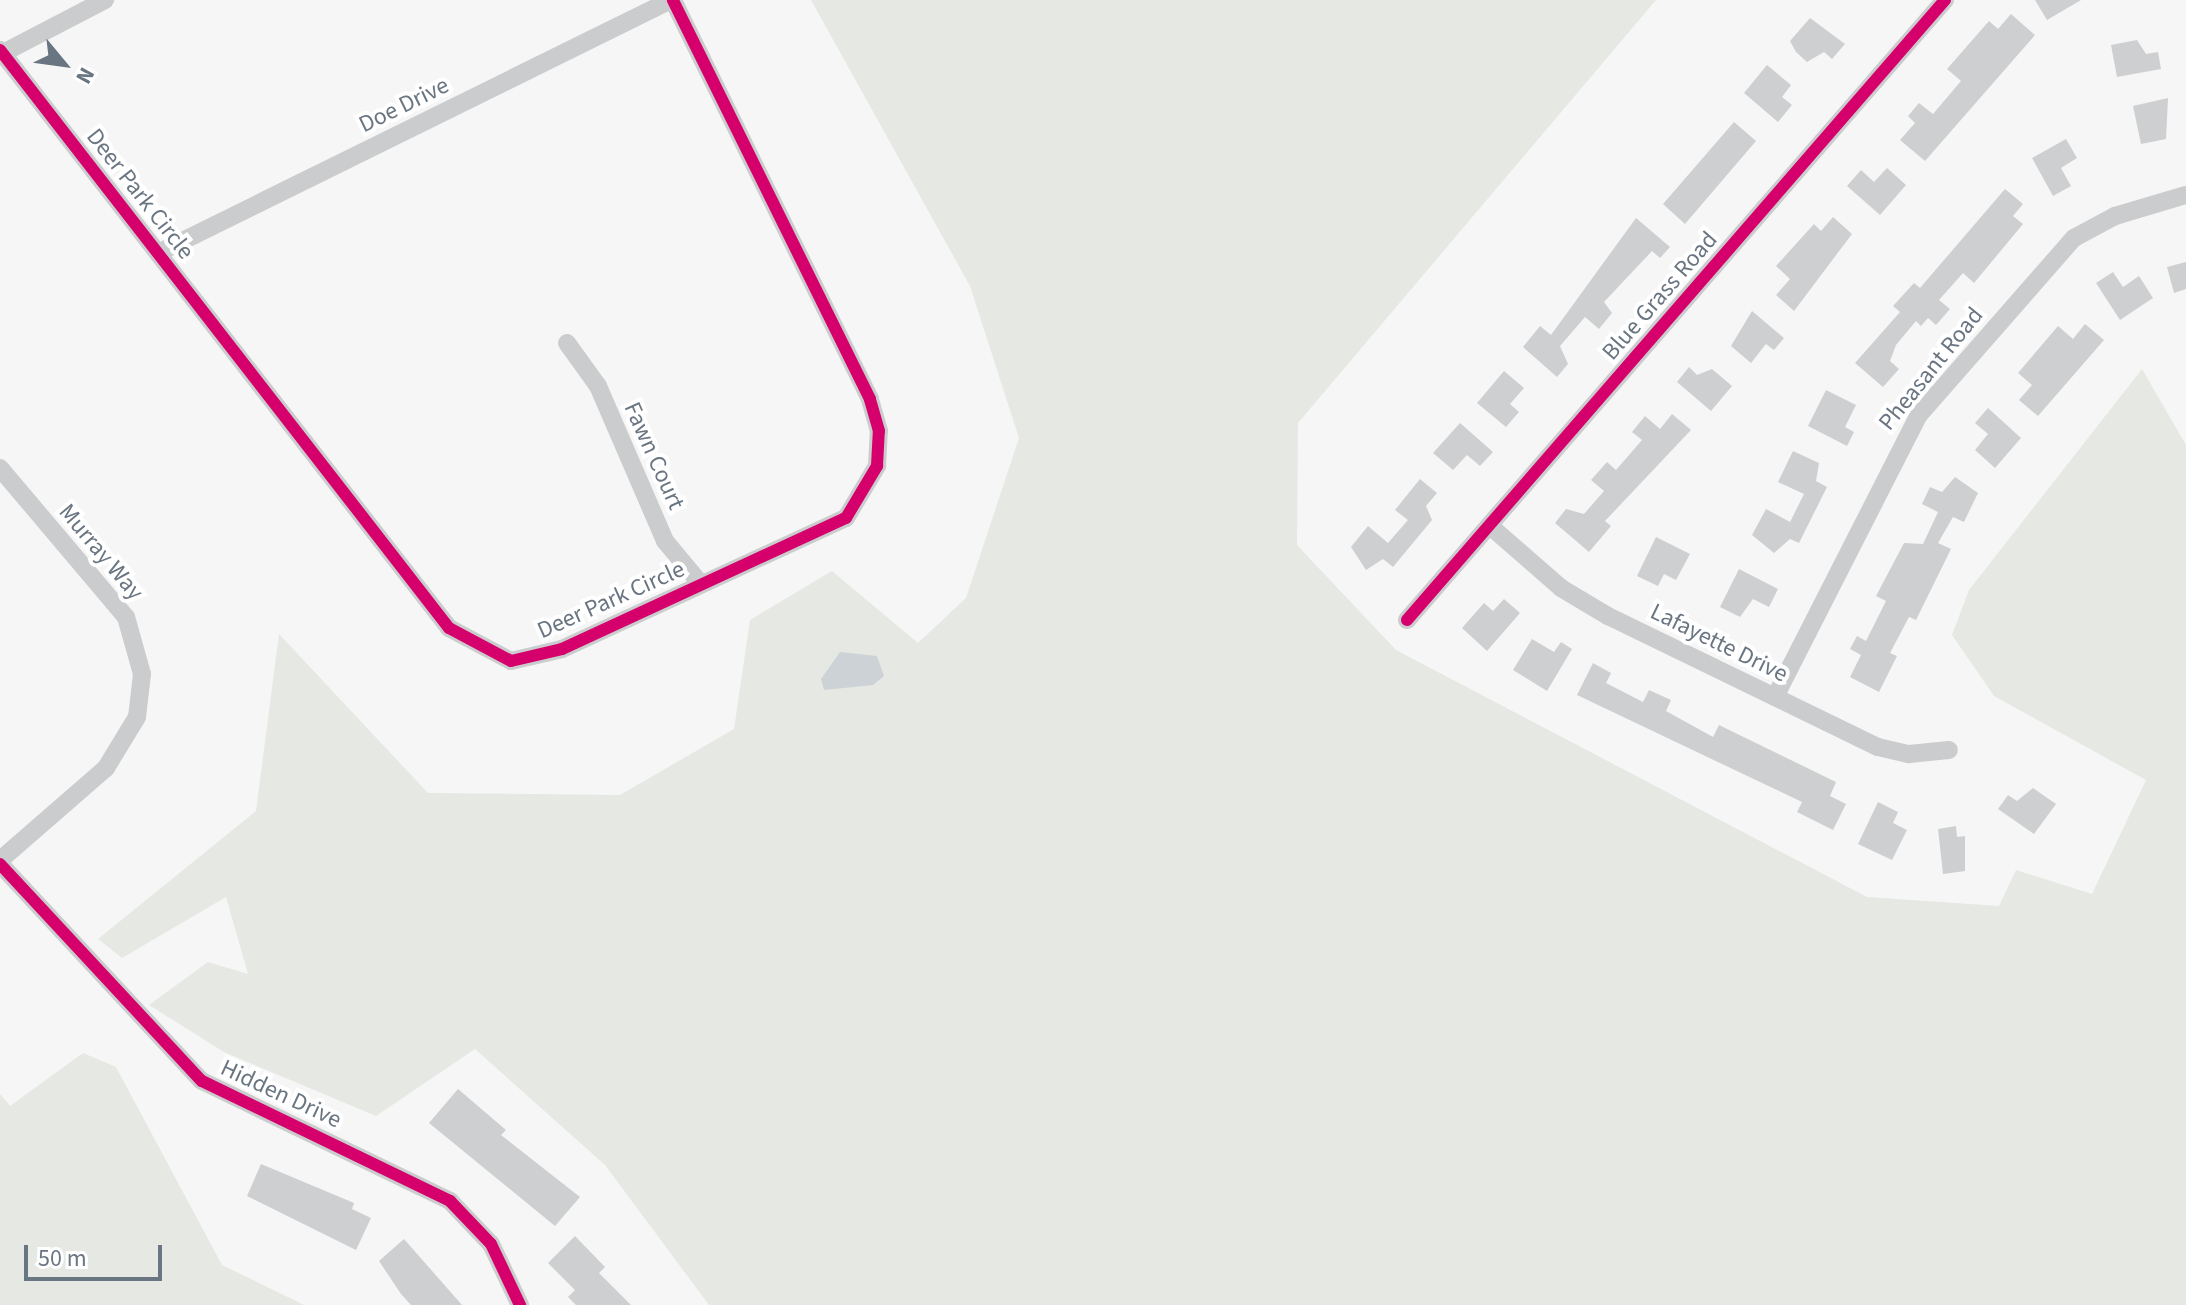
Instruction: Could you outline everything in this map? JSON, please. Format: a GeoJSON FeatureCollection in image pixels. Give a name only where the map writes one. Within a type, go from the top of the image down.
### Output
{"type":"FeatureCollection","features":[{"type":"Feature","properties":{"kind":"street","name":"Deer Park Circle"},"geometry":{"type":"LineString","coordinates":[[105,0],[1,51],[463,639],[511,661],[535,657],[846,518],[869,488],[879,431],[870,399],[672,0]]}},
{"type":"Feature","properties":{"kind":"street","name":"Doe Drive"},"geometry":{"type":"LineString","coordinates":[[158,253],[672,0]]}},
{"type":"Feature","properties":{"kind":"street","name":"Blue Grass Road"},"geometry":{"type":"LineString","coordinates":[[1407,620],[1945,0]]}},
{"type":"Feature","properties":{"kind":"street","name":"Pheasant Road"},"geometry":{"type":"LineString","coordinates":[[1775,697],[1918,416],[2074,238],[2115,216],[2186,195]]}},
{"type":"Feature","properties":{"kind":"street","name":"Fawn Court"},"geometry":{"type":"LineString","coordinates":[[567,343],[598,386],[665,541],[701,584]]}},
{"type":"Feature","properties":{"kind":"street","name":"Murray Way"},"geometry":{"type":"LineString","coordinates":[[0,468],[126,617],[142,674],[137,717],[106,768],[0,862]]}},
{"type":"Feature","properties":{"kind":"street","name":"Lafayette Drive"},"geometry":{"type":"LineString","coordinates":[[1490,526],[1591,607],[1775,697],[1892,752],[1949,750]]}},
{"type":"Feature","properties":{"kind":"street","name":"Hidden Drive"},"geometry":{"type":"LineString","coordinates":[[0,862],[202,1081],[450,1201],[491,1244],[520,1305]]}},
{"type":"Feature","properties":{"kind":"shaded area"},"geometry":{"type":"Polygon","coordinates":[[[811,0],[1656,0],[1298,423],[1297,545],[1396,650],[1867,897],[1999,906],[2016,870],[2092,894],[2146,780],[1994,696],[1952,635],[1969,590],[2142,369],[2186,445],[2186,1305],[709,1305],[605,1165],[475,1049],[376,1116],[224,1052],[149,1005],[208,962],[248,974],[226,897],[122,958],[98,939],[256,811],[279,634],[428,793],[620,795],[734,729],[750,620],[832,571],[918,643],[966,598],[1019,438],[970,286],[811,0]]]}},
{"type":"Feature","properties":{"kind":"shaded area"},"geometry":{"type":"Polygon","coordinates":[[[840,652],[877,656],[884,676],[873,685],[824,690],[821,679],[840,652]]]}},
{"type":"Feature","properties":{"kind":"shaded area"},"geometry":{"type":"Polygon","coordinates":[[[83,1053],[116,1067],[222,1265],[304,1305],[0,1305],[0,1094],[10,1106],[83,1053]]]}},
{"type":"Feature","properties":{"kind":"building"},"geometry":{"type":"Polygon","coordinates":[[[2035,0],[2081,0],[2047,20],[2035,0]]]}},
{"type":"Feature","properties":{"kind":"building"},"geometry":{"type":"Polygon","coordinates":[[[2011,14],[2035,35],[1925,161],[1900,140],[1915,123],[1908,116],[1919,103],[1933,114],[1961,81],[1947,69],[1989,21],[1998,29],[2011,14]]]}},
{"type":"Feature","properties":{"kind":"building"},"geometry":{"type":"Polygon","coordinates":[[[1810,18],[1845,44],[1832,59],[1824,52],[1807,62],[1790,41],[1810,18]]]}},
{"type":"Feature","properties":{"kind":"building"},"geometry":{"type":"Polygon","coordinates":[[[2137,40],[2146,54],[2158,52],[2161,69],[2117,77],[2111,45],[2137,40]]]}},
{"type":"Feature","properties":{"kind":"building"},"geometry":{"type":"Polygon","coordinates":[[[1767,65],[1791,85],[1782,97],[1792,105],[1778,122],[1744,93],[1767,65]]]}},
{"type":"Feature","properties":{"kind":"building"},"geometry":{"type":"Polygon","coordinates":[[[2168,98],[2166,139],[2141,144],[2133,106],[2168,98]]]}},
{"type":"Feature","properties":{"kind":"building"},"geometry":{"type":"Polygon","coordinates":[[[1734,122],[1756,141],[1685,224],[1663,204],[1734,122]]]}},
{"type":"Feature","properties":{"kind":"building"},"geometry":{"type":"Polygon","coordinates":[[[2066,139],[2077,158],[2061,168],[2071,186],[2053,196],[2032,158],[2066,139]]]}},
{"type":"Feature","properties":{"kind":"building"},"geometry":{"type":"Polygon","coordinates":[[[1887,168],[1906,185],[1880,215],[1847,186],[1861,170],[1874,182],[1887,168]]]}},
{"type":"Feature","properties":{"kind":"building"},"geometry":{"type":"Polygon","coordinates":[[[2005,189],[2023,204],[2013,216],[2023,224],[1974,283],[1963,273],[1939,300],[1950,309],[1936,325],[1928,318],[1921,326],[1916,321],[1896,345],[1890,361],[1899,369],[1883,387],[1855,363],[1900,312],[1893,306],[1914,283],[1920,288],[2005,189]]]}},
{"type":"Feature","properties":{"kind":"building"},"geometry":{"type":"Polygon","coordinates":[[[1833,217],[1852,234],[1794,311],[1776,295],[1790,279],[1776,266],[1814,224],[1821,231],[1833,217]]]}},
{"type":"Feature","properties":{"kind":"building"},"geometry":{"type":"Polygon","coordinates":[[[1636,218],[1670,247],[1660,258],[1652,251],[1604,302],[1612,313],[1599,329],[1585,317],[1560,346],[1568,364],[1557,377],[1523,347],[1540,326],[1551,335],[1636,218]]]}},
{"type":"Feature","properties":{"kind":"building"},"geometry":{"type":"Polygon","coordinates":[[[2186,262],[2186,289],[2174,293],[2167,267],[2186,262]]]}},
{"type":"Feature","properties":{"kind":"building"},"geometry":{"type":"Polygon","coordinates":[[[2113,272],[2123,287],[2139,276],[2153,298],[2120,320],[2096,283],[2113,272]]]}},
{"type":"Feature","properties":{"kind":"building"},"geometry":{"type":"Polygon","coordinates":[[[1752,311],[1784,338],[1774,350],[1766,344],[1751,363],[1731,346],[1752,311]]]}},
{"type":"Feature","properties":{"kind":"building"},"geometry":{"type":"Polygon","coordinates":[[[2085,324],[2104,340],[2038,416],[2019,400],[2032,385],[2018,373],[2058,326],[2073,339],[2085,324]]]}},
{"type":"Feature","properties":{"kind":"building"},"geometry":{"type":"Polygon","coordinates":[[[1689,367],[1697,375],[1712,369],[1732,386],[1711,411],[1677,382],[1689,367]]]}},
{"type":"Feature","properties":{"kind":"building"},"geometry":{"type":"Polygon","coordinates":[[[1504,371],[1524,388],[1510,404],[1519,412],[1506,427],[1477,403],[1504,371]]]}},
{"type":"Feature","properties":{"kind":"building"},"geometry":{"type":"Polygon","coordinates":[[[1826,390],[1856,405],[1845,427],[1854,432],[1847,446],[1808,426],[1826,390]]]}},
{"type":"Feature","properties":{"kind":"building"},"geometry":{"type":"Polygon","coordinates":[[[1988,408],[2021,438],[1995,468],[1975,450],[1988,434],[1975,423],[1988,408]]]}},
{"type":"Feature","properties":{"kind":"building"},"geometry":{"type":"Polygon","coordinates":[[[1672,414],[1691,430],[1605,521],[1611,526],[1589,552],[1555,523],[1566,509],[1584,514],[1604,491],[1591,480],[1607,462],[1616,470],[1642,440],[1632,432],[1645,416],[1660,429],[1672,414]]]}},
{"type":"Feature","properties":{"kind":"building"},"geometry":{"type":"Polygon","coordinates":[[[1460,423],[1493,452],[1480,466],[1467,455],[1453,470],[1433,453],[1460,423]]]}},
{"type":"Feature","properties":{"kind":"building"},"geometry":{"type":"Polygon","coordinates":[[[1793,451],[1819,463],[1816,481],[1827,487],[1799,543],[1790,539],[1774,553],[1752,535],[1766,509],[1790,522],[1804,494],[1778,482],[1793,451]]]}},
{"type":"Feature","properties":{"kind":"building"},"geometry":{"type":"Polygon","coordinates":[[[1955,477],[1978,493],[1964,522],[1953,517],[1938,543],[1951,549],[1916,620],[1909,617],[1890,653],[1897,656],[1879,692],[1850,677],[1861,655],[1850,649],[1857,636],[1866,641],[1886,601],[1876,596],[1904,543],[1923,544],[1938,512],[1922,504],[1930,487],[1942,492],[1955,477]]]}},
{"type":"Feature","properties":{"kind":"building"},"geometry":{"type":"Polygon","coordinates":[[[1420,479],[1437,493],[1426,506],[1432,520],[1393,567],[1383,559],[1366,570],[1351,547],[1368,526],[1388,543],[1408,520],[1395,510],[1420,479]]]}},
{"type":"Feature","properties":{"kind":"building"},"geometry":{"type":"Polygon","coordinates":[[[1656,537],[1690,554],[1676,580],[1664,574],[1658,586],[1637,576],[1656,537]]]}},
{"type":"Feature","properties":{"kind":"building"},"geometry":{"type":"Polygon","coordinates":[[[1739,569],[1778,589],[1769,607],[1753,599],[1740,617],[1720,607],[1739,569]]]}},
{"type":"Feature","properties":{"kind":"building"},"geometry":{"type":"Polygon","coordinates":[[[1504,599],[1520,613],[1487,651],[1462,628],[1484,603],[1493,611],[1504,599]]]}},
{"type":"Feature","properties":{"kind":"building"},"geometry":{"type":"Polygon","coordinates":[[[1532,639],[1554,652],[1561,642],[1572,649],[1547,691],[1513,670],[1532,639]]]}},
{"type":"Feature","properties":{"kind":"building"},"geometry":{"type":"Polygon","coordinates":[[[1593,663],[1611,673],[1606,683],[1643,702],[1649,690],[1671,700],[1666,711],[1713,737],[1719,725],[1836,782],[1830,796],[1846,804],[1833,830],[1797,812],[1802,802],[1577,695],[1593,663]]]}},
{"type":"Feature","properties":{"kind":"building"},"geometry":{"type":"Polygon","coordinates":[[[2033,788],[2056,804],[2034,834],[1998,809],[2008,795],[2017,801],[2033,788]]]}},
{"type":"Feature","properties":{"kind":"building"},"geometry":{"type":"Polygon","coordinates":[[[1878,802],[1898,812],[1893,823],[1907,830],[1892,860],[1858,844],[1878,802]]]}},
{"type":"Feature","properties":{"kind":"building"},"geometry":{"type":"Polygon","coordinates":[[[1956,826],[1957,837],[1965,836],[1965,871],[1943,874],[1938,829],[1956,826]]]}},
{"type":"Feature","properties":{"kind":"building"},"geometry":{"type":"Polygon","coordinates":[[[458,1089],[506,1130],[501,1135],[580,1197],[555,1226],[429,1123],[458,1089]]]}},
{"type":"Feature","properties":{"kind":"building"},"geometry":{"type":"Polygon","coordinates":[[[261,1164],[354,1203],[352,1209],[371,1218],[356,1250],[247,1196],[261,1164]]]}},
{"type":"Feature","properties":{"kind":"building"},"geometry":{"type":"Polygon","coordinates":[[[575,1236],[605,1267],[599,1273],[631,1305],[576,1305],[568,1297],[575,1290],[548,1263],[575,1236]]]}},
{"type":"Feature","properties":{"kind":"building"},"geometry":{"type":"Polygon","coordinates":[[[404,1239],[462,1305],[411,1305],[401,1294],[379,1261],[404,1239]]]}},
{"type":"Feature","properties":{"kind":"cycle path"},"geometry":{"type":"LineString","coordinates":[[0,50],[449,628],[511,661],[562,649],[846,518],[877,466],[879,431],[870,399],[673,0]]}},
{"type":"Feature","properties":{"kind":"cycle path"},"geometry":{"type":"LineString","coordinates":[[1407,620],[1945,0]]}},
{"type":"Feature","properties":{"kind":"cycle path"},"geometry":{"type":"LineString","coordinates":[[0,864],[202,1081],[450,1201],[491,1244],[520,1305]]}}]}
